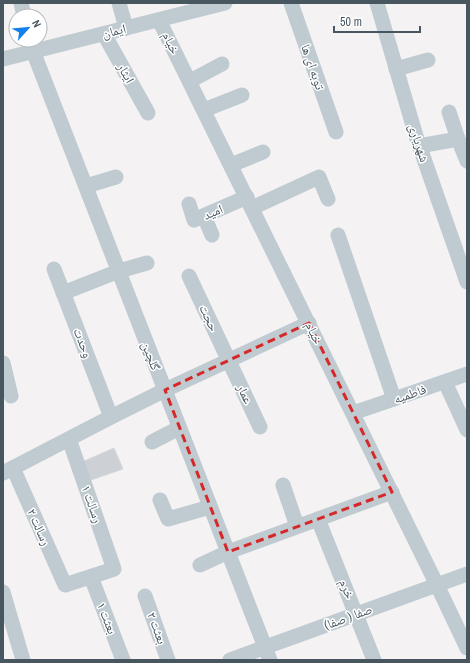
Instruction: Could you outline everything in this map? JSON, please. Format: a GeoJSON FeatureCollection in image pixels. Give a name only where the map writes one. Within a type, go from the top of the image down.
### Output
{"type":"FeatureCollection","features":[{"type":"Feature","properties":{"kind":"street"},"geometry":{"type":"LineString","coordinates":[[119,3],[126,28]]}},
{"type":"Feature","properties":{"kind":"street","name":"ایمان"},"geometry":{"type":"LineString","coordinates":[[48,43],[104,34],[223,3]]}},
{"type":"Feature","properties":{"kind":"street","name":"توبه ای ها"},"geometry":{"type":"LineString","coordinates":[[291,3],[336,132]]}},
{"type":"Feature","properties":{"kind":"street","name":"شهریاری"},"geometry":{"type":"LineString","coordinates":[[377,3],[419,146],[467,282]]}},
{"type":"Feature","properties":{"kind":"street","name":"خیام"},"geometry":{"type":"LineString","coordinates":[[159,20],[392,492],[467,648]]}},
{"type":"Feature","properties":{"kind":"street","name":"ایثار"},"geometry":{"type":"LineString","coordinates":[[104,34],[148,113]]}},
{"type":"Feature","properties":{"kind":"street","name":"ایمان"},"geometry":{"type":"LineString","coordinates":[[3,59],[28,48]]}},
{"type":"Feature","properties":{"kind":"street","name":"گلچین"},"geometry":{"type":"LineString","coordinates":[[33,48],[267,654]]}},
{"type":"Feature","properties":{"kind":"street"},"geometry":{"type":"LineString","coordinates":[[396,69],[428,60]]}},
{"type":"Feature","properties":{"kind":"street"},"geometry":{"type":"LineString","coordinates":[[190,81],[222,64]]}},
{"type":"Feature","properties":{"kind":"street"},"geometry":{"type":"LineString","coordinates":[[204,110],[242,95]]}},
{"type":"Feature","properties":{"kind":"street"},"geometry":{"type":"LineString","coordinates":[[449,112],[467,161]]}},
{"type":"Feature","properties":{"kind":"street"},"geometry":{"type":"LineString","coordinates":[[419,146],[458,139]]}},
{"type":"Feature","properties":{"kind":"street"},"geometry":{"type":"LineString","coordinates":[[231,165],[264,152]]}},
{"type":"Feature","properties":{"kind":"street"},"geometry":{"type":"LineString","coordinates":[[86,186],[116,177]]}},
{"type":"Feature","properties":{"kind":"street","name":"امید"},"geometry":{"type":"LineString","coordinates":[[189,204],[194,220],[250,203],[319,177],[328,199]]}},
{"type":"Feature","properties":{"kind":"street"},"geometry":{"type":"LineString","coordinates":[[204,216],[212,235]]}},
{"type":"Feature","properties":{"kind":"street"},"geometry":{"type":"LineString","coordinates":[[338,235],[394,399]]}},
{"type":"Feature","properties":{"kind":"street"},"geometry":{"type":"LineString","coordinates":[[64,293],[119,271],[147,263]]}},
{"type":"Feature","properties":{"kind":"street","name":"وحدت"},"geometry":{"type":"LineString","coordinates":[[54,269],[111,416]]}},
{"type":"Feature","properties":{"kind":"street","name":"حجت"},"geometry":{"type":"LineString","coordinates":[[189,276],[229,360]]}},
{"type":"Feature","properties":{"kind":"street"},"geometry":{"type":"LineString","coordinates":[[8,470],[111,416],[309,323]]}},
{"type":"Feature","properties":{"kind":"street","name":"عمار"},"geometry":{"type":"LineString","coordinates":[[229,360],[260,427]]}},
{"type":"Feature","properties":{"kind":"street"},"geometry":{"type":"LineString","coordinates":[[3,363],[11,396]]}},
{"type":"Feature","properties":{"kind":"street","name":"فاطمیه"},"geometry":{"type":"LineString","coordinates":[[353,413],[467,374]]}},
{"type":"Feature","properties":{"kind":"street"},"geometry":{"type":"LineString","coordinates":[[445,382],[467,430]]}},
{"type":"Feature","properties":{"kind":"street"},"geometry":{"type":"LineString","coordinates":[[152,442],[179,428]]}},
{"type":"Feature","properties":{"kind":"street","name":"رسالت ۱"},"geometry":{"type":"LineString","coordinates":[[69,439],[114,569],[91,576]]}},
{"type":"Feature","properties":{"kind":"street","name":"رسالت ۲"},"geometry":{"type":"LineString","coordinates":[[8,470],[65,585],[91,576]]}},
{"type":"Feature","properties":{"kind":"street"},"geometry":{"type":"LineString","coordinates":[[283,485],[298,526]]}},
{"type":"Feature","properties":{"kind":"street"},"geometry":{"type":"LineString","coordinates":[[200,564],[228,552],[392,492]]}},
{"type":"Feature","properties":{"kind":"street"},"geometry":{"type":"LineString","coordinates":[[160,500],[168,519],[210,507]]}},
{"type":"Feature","properties":{"kind":"street","name":"خرم"},"geometry":{"type":"LineString","coordinates":[[318,519],[374,660]]}},
{"type":"Feature","properties":{"kind":"street","name":"صفا ( صفا)"},"geometry":{"type":"LineString","coordinates":[[230,660],[267,654],[356,614],[467,574]]}},
{"type":"Feature","properties":{"kind":"street","name":"بعثت ۱"},"geometry":{"type":"LineString","coordinates":[[91,576],[123,660]]}},
{"type":"Feature","properties":{"kind":"street"},"geometry":{"type":"LineString","coordinates":[[3,592],[23,660]]}},
{"type":"Feature","properties":{"kind":"street","name":"بعثت ۲"},"geometry":{"type":"LineString","coordinates":[[145,596],[168,660]]}},
{"type":"Feature","properties":{"kind":"highlighted area"},"geometry":{"type":"Polygon","coordinates":[[[309,323],[392,492],[228,552],[165,390],[309,323]]]}},
{"type":"Feature","properties":{"kind":"building"},"geometry":{"type":"Polygon","coordinates":[[[114,448],[123,469],[88,481],[82,462],[114,448]]]}}]}
